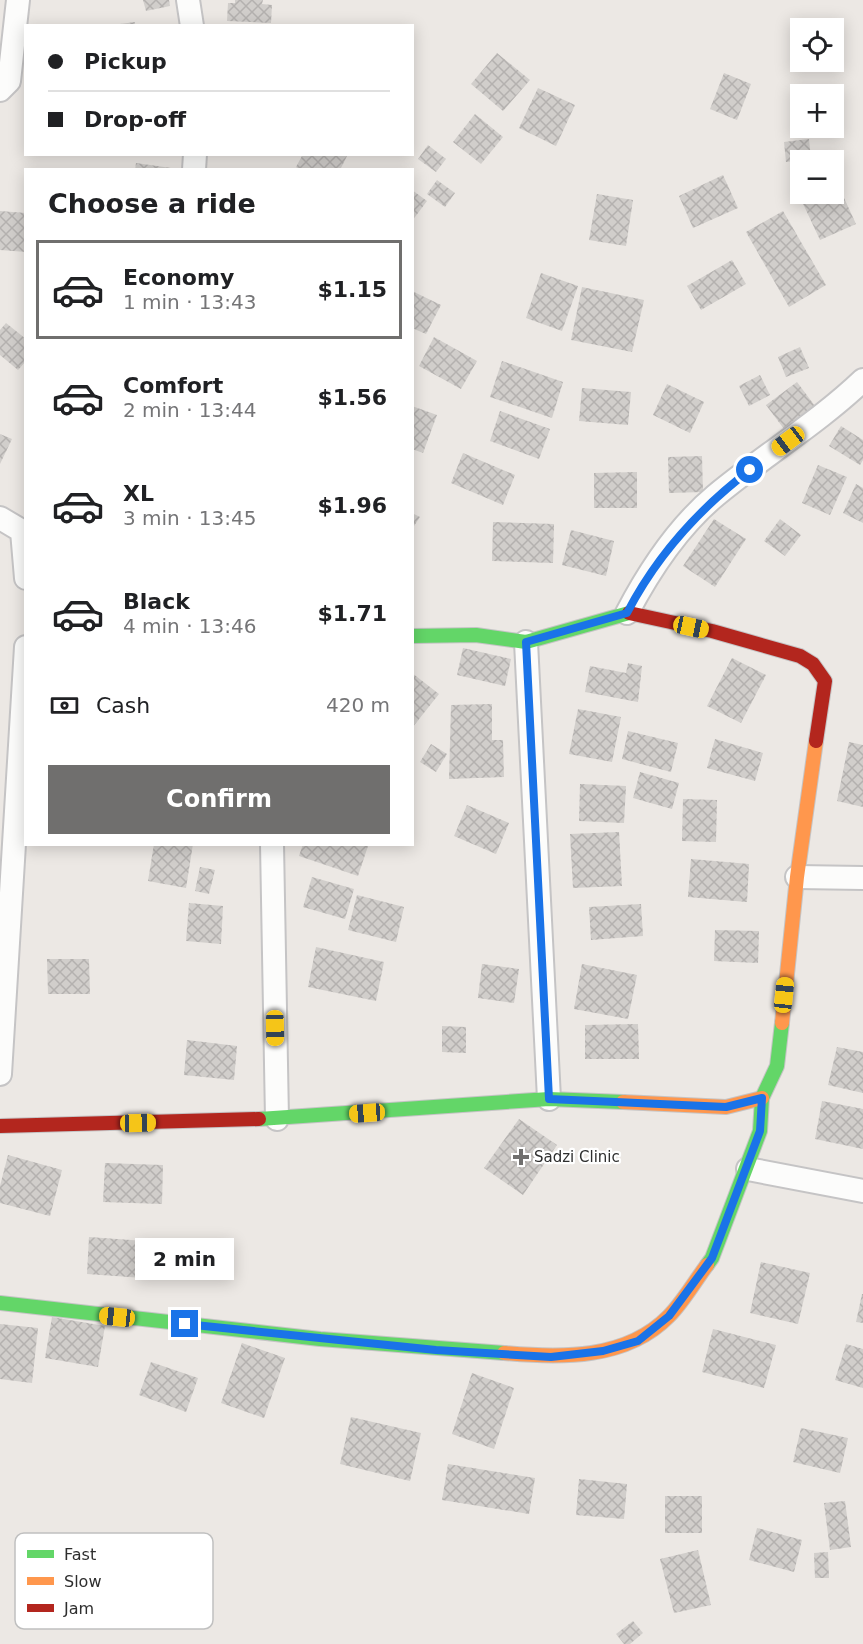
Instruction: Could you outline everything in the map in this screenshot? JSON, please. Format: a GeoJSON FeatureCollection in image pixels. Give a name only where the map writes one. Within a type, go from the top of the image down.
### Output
{"type":"FeatureCollection","features":[{"type":"Feature","properties":{"kind":"street"},"geometry":{"type":"LineString","coordinates":[[0,90],[9,81],[18,0]]}},
{"type":"Feature","properties":{"kind":"street"},"geometry":{"type":"LineString","coordinates":[[188,0],[192,24]]}},
{"type":"Feature","properties":{"kind":"street"},"geometry":{"type":"LineString","coordinates":[[627,613],[643,583],[671,544],[713,498],[863,380]]}},
{"type":"Feature","properties":{"kind":"street"},"geometry":{"type":"LineString","coordinates":[[0,518],[22,531],[24,554]]}},
{"type":"Feature","properties":{"kind":"street"},"geometry":{"type":"LineString","coordinates":[[0,1303],[436,1350],[551,1357],[603,1351],[638,1341],[669,1316],[712,1258],[748,1169],[760,1131],[762,1098],[777,1066],[797,877],[825,681],[813,664],[800,656],[712,631],[627,613],[526,642],[476,635],[414,636]]}},
{"type":"Feature","properties":{"kind":"street"},"geometry":{"type":"LineString","coordinates":[[526,642],[549,1099]]}},
{"type":"Feature","properties":{"kind":"street"},"geometry":{"type":"LineString","coordinates":[[0,1074],[24,680]]}},
{"type":"Feature","properties":{"kind":"street"},"geometry":{"type":"LineString","coordinates":[[272,846],[277,1119]]}},
{"type":"Feature","properties":{"kind":"street"},"geometry":{"type":"LineString","coordinates":[[797,877],[863,878]]}},
{"type":"Feature","properties":{"kind":"street"},"geometry":{"type":"LineString","coordinates":[[0,1126],[277,1119],[549,1099],[726,1107],[762,1098]]}},
{"type":"Feature","properties":{"kind":"street"},"geometry":{"type":"LineString","coordinates":[[748,1169],[863,1191]]}},
{"type":"Feature","properties":{"kind":"building"},"geometry":{"type":"Polygon","coordinates":[[[143,0],[169,0],[170,6],[146,11],[143,0]]]}},
{"type":"Feature","properties":{"kind":"building"},"geometry":{"type":"Polygon","coordinates":[[[235,0],[263,0],[262,4],[272,5],[271,23],[227,21],[228,3],[235,3],[235,0]]]}},
{"type":"Feature","properties":{"kind":"building"},"geometry":{"type":"Polygon","coordinates":[[[497,53],[530,80],[503,111],[471,84],[497,53]]]}},
{"type":"Feature","properties":{"kind":"building"},"geometry":{"type":"Polygon","coordinates":[[[724,73],[751,84],[737,120],[710,109],[724,73]]]}},
{"type":"Feature","properties":{"kind":"building"},"geometry":{"type":"Polygon","coordinates":[[[538,88],[575,105],[556,146],[519,128],[538,88]]]}},
{"type":"Feature","properties":{"kind":"building"},"geometry":{"type":"Polygon","coordinates":[[[475,114],[503,137],[481,164],[453,142],[475,114]]]}},
{"type":"Feature","properties":{"kind":"building"},"geometry":{"type":"Polygon","coordinates":[[[809,139],[810,150],[790,150],[790,162],[786,162],[784,142],[809,139]]]}},
{"type":"Feature","properties":{"kind":"building"},"geometry":{"type":"Polygon","coordinates":[[[428,145],[446,159],[436,172],[418,159],[428,145]]]}},
{"type":"Feature","properties":{"kind":"building"},"geometry":{"type":"Polygon","coordinates":[[[302,156],[347,156],[341,168],[296,167],[302,156]]]}},
{"type":"Feature","properties":{"kind":"building"},"geometry":{"type":"Polygon","coordinates":[[[136,163],[171,168],[135,168],[136,163]]]}},
{"type":"Feature","properties":{"kind":"building"},"geometry":{"type":"Polygon","coordinates":[[[723,175],[738,208],[693,228],[679,196],[723,175]]]}},
{"type":"Feature","properties":{"kind":"building"},"geometry":{"type":"Polygon","coordinates":[[[437,180],[455,193],[445,207],[427,194],[437,180]]]}},
{"type":"Feature","properties":{"kind":"building"},"geometry":{"type":"Polygon","coordinates":[[[414,191],[427,201],[414,218],[414,191]]]}},
{"type":"Feature","properties":{"kind":"building"},"geometry":{"type":"Polygon","coordinates":[[[597,194],[633,200],[626,246],[589,240],[597,194]]]}},
{"type":"Feature","properties":{"kind":"building"},"geometry":{"type":"Polygon","coordinates":[[[844,198],[856,224],[820,240],[803,204],[844,204],[844,198]]]}},
{"type":"Feature","properties":{"kind":"building"},"geometry":{"type":"Polygon","coordinates":[[[0,211],[24,213],[24,252],[0,250],[0,211]]]}},
{"type":"Feature","properties":{"kind":"building"},"geometry":{"type":"Polygon","coordinates":[[[783,211],[826,285],[789,307],[746,232],[783,211]]]}},
{"type":"Feature","properties":{"kind":"building"},"geometry":{"type":"Polygon","coordinates":[[[732,260],[746,284],[701,310],[687,286],[732,260]]]}},
{"type":"Feature","properties":{"kind":"building"},"geometry":{"type":"Polygon","coordinates":[[[541,273],[578,286],[562,331],[526,318],[541,273]]]}},
{"type":"Feature","properties":{"kind":"building"},"geometry":{"type":"Polygon","coordinates":[[[582,287],[644,300],[632,352],[571,340],[582,287]]]}},
{"type":"Feature","properties":{"kind":"building"},"geometry":{"type":"Polygon","coordinates":[[[414,292],[441,305],[426,334],[414,329],[414,292]]]}},
{"type":"Feature","properties":{"kind":"building"},"geometry":{"type":"Polygon","coordinates":[[[6,323],[24,337],[24,363],[18,370],[0,355],[0,330],[6,323]]]}},
{"type":"Feature","properties":{"kind":"building"},"geometry":{"type":"Polygon","coordinates":[[[434,337],[477,361],[461,389],[419,366],[434,337]]]}},
{"type":"Feature","properties":{"kind":"building"},"geometry":{"type":"Polygon","coordinates":[[[800,347],[809,368],[786,377],[778,357],[800,347]]]}},
{"type":"Feature","properties":{"kind":"building"},"geometry":{"type":"Polygon","coordinates":[[[502,361],[563,382],[552,418],[490,397],[502,361]]]}},
{"type":"Feature","properties":{"kind":"building"},"geometry":{"type":"Polygon","coordinates":[[[760,375],[770,395],[749,406],[739,386],[760,375]]]}},
{"type":"Feature","properties":{"kind":"building"},"geometry":{"type":"Polygon","coordinates":[[[797,382],[815,406],[784,429],[766,405],[797,382]]]}},
{"type":"Feature","properties":{"kind":"building"},"geometry":{"type":"Polygon","coordinates":[[[667,384],[704,402],[690,433],[653,415],[667,384]]]}},
{"type":"Feature","properties":{"kind":"building"},"geometry":{"type":"Polygon","coordinates":[[[582,388],[631,392],[628,425],[579,421],[582,388]]]}},
{"type":"Feature","properties":{"kind":"building"},"geometry":{"type":"Polygon","coordinates":[[[414,407],[437,415],[423,453],[414,450],[414,407]]]}},
{"type":"Feature","properties":{"kind":"building"},"geometry":{"type":"Polygon","coordinates":[[[500,411],[550,429],[539,459],[490,441],[500,411]]]}},
{"type":"Feature","properties":{"kind":"building"},"geometry":{"type":"Polygon","coordinates":[[[841,426],[863,440],[863,460],[860,465],[829,446],[841,426]]]}},
{"type":"Feature","properties":{"kind":"building"},"geometry":{"type":"Polygon","coordinates":[[[0,434],[12,439],[0,464],[0,434]]]}},
{"type":"Feature","properties":{"kind":"building"},"geometry":{"type":"Polygon","coordinates":[[[463,453],[515,475],[503,505],[451,483],[463,453]]]}},
{"type":"Feature","properties":{"kind":"building"},"geometry":{"type":"Polygon","coordinates":[[[702,456],[703,492],[669,493],[668,457],[702,456]]]}},
{"type":"Feature","properties":{"kind":"building"},"geometry":{"type":"Polygon","coordinates":[[[818,465],[847,477],[830,515],[802,503],[818,465]]]}},
{"type":"Feature","properties":{"kind":"building"},"geometry":{"type":"Polygon","coordinates":[[[637,472],[637,508],[594,508],[594,473],[637,472]]]}},
{"type":"Feature","properties":{"kind":"building"},"geometry":{"type":"Polygon","coordinates":[[[856,484],[863,488],[863,523],[843,513],[856,484]]]}},
{"type":"Feature","properties":{"kind":"building"},"geometry":{"type":"Polygon","coordinates":[[[414,514],[420,517],[414,526],[414,514]]]}},
{"type":"Feature","properties":{"kind":"building"},"geometry":{"type":"Polygon","coordinates":[[[714,519],[746,539],[715,587],[683,566],[714,519]]]}},
{"type":"Feature","properties":{"kind":"building"},"geometry":{"type":"Polygon","coordinates":[[[780,519],[801,535],[785,556],[764,541],[780,519]]]}},
{"type":"Feature","properties":{"kind":"building"},"geometry":{"type":"Polygon","coordinates":[[[493,522],[554,524],[553,563],[492,561],[493,522]]]}},
{"type":"Feature","properties":{"kind":"building"},"geometry":{"type":"Polygon","coordinates":[[[571,530],[614,541],[606,576],[562,565],[571,530]]]}},
{"type":"Feature","properties":{"kind":"building"},"geometry":{"type":"Polygon","coordinates":[[[463,648],[511,659],[505,686],[457,675],[463,648]]]}},
{"type":"Feature","properties":{"kind":"building"},"geometry":{"type":"Polygon","coordinates":[[[732,658],[766,675],[741,723],[707,706],[732,658]]]}},
{"type":"Feature","properties":{"kind":"building"},"geometry":{"type":"Polygon","coordinates":[[[628,663],[642,666],[638,702],[585,692],[590,666],[626,673],[628,663]]]}},
{"type":"Feature","properties":{"kind":"building"},"geometry":{"type":"Polygon","coordinates":[[[414,675],[439,694],[414,725],[414,675]]]}},
{"type":"Feature","properties":{"kind":"building"},"geometry":{"type":"Polygon","coordinates":[[[492,704],[492,740],[503,740],[504,777],[449,779],[451,705],[492,704]]]}},
{"type":"Feature","properties":{"kind":"building"},"geometry":{"type":"Polygon","coordinates":[[[578,709],[621,717],[612,762],[569,754],[578,709]]]}},
{"type":"Feature","properties":{"kind":"building"},"geometry":{"type":"Polygon","coordinates":[[[628,731],[678,743],[671,772],[622,759],[628,731]]]}},
{"type":"Feature","properties":{"kind":"building"},"geometry":{"type":"Polygon","coordinates":[[[715,739],[763,753],[755,781],[707,768],[715,739]]]}},
{"type":"Feature","properties":{"kind":"building"},"geometry":{"type":"Polygon","coordinates":[[[849,742],[863,745],[863,807],[837,801],[849,742]]]}},
{"type":"Feature","properties":{"kind":"building"},"geometry":{"type":"Polygon","coordinates":[[[431,744],[447,754],[436,772],[420,762],[431,744]]]}},
{"type":"Feature","properties":{"kind":"building"},"geometry":{"type":"Polygon","coordinates":[[[640,772],[679,783],[672,809],[633,798],[640,772]]]}},
{"type":"Feature","properties":{"kind":"building"},"geometry":{"type":"Polygon","coordinates":[[[580,784],[626,786],[624,823],[579,821],[580,784]]]}},
{"type":"Feature","properties":{"kind":"building"},"geometry":{"type":"Polygon","coordinates":[[[683,799],[717,800],[716,842],[682,841],[683,799]]]}},
{"type":"Feature","properties":{"kind":"building"},"geometry":{"type":"Polygon","coordinates":[[[467,805],[509,823],[496,854],[454,836],[467,805]]]}},
{"type":"Feature","properties":{"kind":"building"},"geometry":{"type":"Polygon","coordinates":[[[619,832],[622,886],[573,888],[570,834],[619,832]]]}},
{"type":"Feature","properties":{"kind":"building"},"geometry":{"type":"Polygon","coordinates":[[[154,846],[193,846],[186,888],[148,881],[154,846]]]}},
{"type":"Feature","properties":{"kind":"building"},"geometry":{"type":"Polygon","coordinates":[[[302,846],[368,846],[358,876],[299,856],[302,846]]]}},
{"type":"Feature","properties":{"kind":"building"},"geometry":{"type":"Polygon","coordinates":[[[691,859],[749,864],[747,902],[688,897],[691,859]]]}},
{"type":"Feature","properties":{"kind":"building"},"geometry":{"type":"Polygon","coordinates":[[[200,867],[215,870],[209,894],[195,891],[200,867]]]}},
{"type":"Feature","properties":{"kind":"building"},"geometry":{"type":"Polygon","coordinates":[[[312,877],[354,889],[345,919],[303,907],[312,877]]]}},
{"type":"Feature","properties":{"kind":"building"},"geometry":{"type":"Polygon","coordinates":[[[357,895],[404,907],[396,942],[348,930],[357,895]]]}},
{"type":"Feature","properties":{"kind":"building"},"geometry":{"type":"Polygon","coordinates":[[[189,903],[223,906],[221,944],[186,941],[189,903]]]}},
{"type":"Feature","properties":{"kind":"building"},"geometry":{"type":"Polygon","coordinates":[[[641,904],[643,936],[591,940],[589,907],[641,904]]]}},
{"type":"Feature","properties":{"kind":"building"},"geometry":{"type":"Polygon","coordinates":[[[715,930],[759,931],[758,963],[714,961],[715,930]]]}},
{"type":"Feature","properties":{"kind":"building"},"geometry":{"type":"Polygon","coordinates":[[[316,947],[384,962],[376,1001],[308,987],[316,947]]]}},
{"type":"Feature","properties":{"kind":"building"},"geometry":{"type":"Polygon","coordinates":[[[47,959],[89,959],[90,994],[48,994],[47,959]]]}},
{"type":"Feature","properties":{"kind":"building"},"geometry":{"type":"Polygon","coordinates":[[[482,964],[519,969],[514,1003],[478,998],[482,964]]]}},
{"type":"Feature","properties":{"kind":"building"},"geometry":{"type":"Polygon","coordinates":[[[582,964],[637,975],[628,1019],[574,1009],[582,964]]]}},
{"type":"Feature","properties":{"kind":"building"},"geometry":{"type":"Polygon","coordinates":[[[638,1024],[639,1059],[585,1059],[585,1025],[638,1024]]]}},
{"type":"Feature","properties":{"kind":"building"},"geometry":{"type":"Polygon","coordinates":[[[442,1026],[466,1027],[466,1053],[442,1052],[442,1026]]]}},
{"type":"Feature","properties":{"kind":"building"},"geometry":{"type":"Polygon","coordinates":[[[187,1040],[237,1046],[234,1080],[184,1075],[187,1040]]]}},
{"type":"Feature","properties":{"kind":"building"},"geometry":{"type":"Polygon","coordinates":[[[837,1047],[863,1052],[863,1093],[828,1085],[837,1047]]]}},
{"type":"Feature","properties":{"kind":"building"},"geometry":{"type":"Polygon","coordinates":[[[822,1101],[863,1109],[863,1149],[815,1139],[822,1101]]]}},
{"type":"Feature","properties":{"kind":"building","name":"Sadzi Clinic"},"geometry":{"type":"Polygon","coordinates":[[[519,1119],[557,1145],[523,1195],[484,1168],[519,1119]]]}},
{"type":"Feature","properties":{"kind":"building"},"geometry":{"type":"Polygon","coordinates":[[[8,1155],[62,1170],[50,1216],[0,1203],[0,1186],[8,1155]]]}},
{"type":"Feature","properties":{"kind":"building"},"geometry":{"type":"Polygon","coordinates":[[[105,1163],[163,1165],[162,1204],[103,1202],[105,1163]]]}},
{"type":"Feature","properties":{"kind":"building"},"geometry":{"type":"Polygon","coordinates":[[[89,1237],[145,1241],[143,1278],[87,1274],[89,1237]]]}},
{"type":"Feature","properties":{"kind":"building"},"geometry":{"type":"Polygon","coordinates":[[[761,1262],[810,1273],[798,1324],[750,1313],[761,1262]]]}},
{"type":"Feature","properties":{"kind":"building"},"geometry":{"type":"Polygon","coordinates":[[[863,1294],[863,1323],[856,1322],[863,1294]]]}},
{"type":"Feature","properties":{"kind":"building"},"geometry":{"type":"Polygon","coordinates":[[[52,1317],[105,1326],[98,1367],[45,1358],[52,1317]]]}},
{"type":"Feature","properties":{"kind":"building"},"geometry":{"type":"Polygon","coordinates":[[[0,1324],[38,1328],[32,1383],[0,1379],[0,1324]]]}},
{"type":"Feature","properties":{"kind":"building"},"geometry":{"type":"Polygon","coordinates":[[[713,1329],[776,1345],[764,1388],[702,1372],[713,1329]]]}},
{"type":"Feature","properties":{"kind":"building"},"geometry":{"type":"Polygon","coordinates":[[[242,1343],[285,1358],[264,1418],[221,1403],[242,1343]]]}},
{"type":"Feature","properties":{"kind":"building"},"geometry":{"type":"Polygon","coordinates":[[[846,1344],[863,1349],[863,1388],[835,1380],[846,1344]]]}},
{"type":"Feature","properties":{"kind":"building"},"geometry":{"type":"Polygon","coordinates":[[[151,1362],[198,1378],[186,1412],[139,1395],[151,1362]]]}},
{"type":"Feature","properties":{"kind":"building"},"geometry":{"type":"Polygon","coordinates":[[[472,1373],[514,1388],[494,1449],[452,1434],[472,1373]]]}},
{"type":"Feature","properties":{"kind":"building"},"geometry":{"type":"Polygon","coordinates":[[[351,1417],[421,1433],[410,1481],[340,1464],[351,1417]]]}},
{"type":"Feature","properties":{"kind":"building"},"geometry":{"type":"Polygon","coordinates":[[[801,1428],[848,1438],[840,1473],[793,1462],[801,1428]]]}},
{"type":"Feature","properties":{"kind":"building"},"geometry":{"type":"Polygon","coordinates":[[[448,1464],[535,1478],[529,1514],[442,1500],[448,1464]]]}},
{"type":"Feature","properties":{"kind":"building"},"geometry":{"type":"Polygon","coordinates":[[[579,1479],[627,1484],[624,1519],[576,1515],[579,1479]]]}},
{"type":"Feature","properties":{"kind":"building"},"geometry":{"type":"Polygon","coordinates":[[[665,1496],[702,1496],[702,1533],[665,1533],[665,1496]]]}},
{"type":"Feature","properties":{"kind":"building"},"geometry":{"type":"Polygon","coordinates":[[[845,1501],[851,1547],[830,1550],[824,1503],[845,1501]]]}},
{"type":"Feature","properties":{"kind":"building"},"geometry":{"type":"Polygon","coordinates":[[[757,1528],[802,1540],[794,1572],[749,1560],[757,1528]]]}},
{"type":"Feature","properties":{"kind":"building"},"geometry":{"type":"Polygon","coordinates":[[[698,1550],[711,1605],[674,1613],[660,1559],[698,1550]]]}},
{"type":"Feature","properties":{"kind":"building"},"geometry":{"type":"Polygon","coordinates":[[[828,1552],[829,1578],[815,1578],[814,1553],[828,1552]]]}},
{"type":"Feature","properties":{"kind":"building"},"geometry":{"type":"Polygon","coordinates":[[[633,1621],[643,1633],[630,1644],[624,1644],[616,1634],[633,1621]]]}},
{"type":"Feature","properties":{"kind":"traffic: fast"},"geometry":{"type":"LineString","coordinates":[[414,636],[476,635],[526,642],[629,613]]}},
{"type":"Feature","properties":{"kind":"traffic: fast"},"geometry":{"type":"LineString","coordinates":[[707,1265],[712,1258],[760,1131],[762,1098],[777,1066],[782,1023]]}},
{"type":"Feature","properties":{"kind":"traffic: fast"},"geometry":{"type":"LineString","coordinates":[[259,1119],[549,1099],[623,1102]]}},
{"type":"Feature","properties":{"kind":"traffic: fast"},"geometry":{"type":"LineString","coordinates":[[0,1303],[320,1339],[504,1353]]}},
{"type":"Feature","properties":{"kind":"traffic: slow"},"geometry":{"type":"LineString","coordinates":[[782,1023],[797,877],[816,741]]}},
{"type":"Feature","properties":{"kind":"traffic: slow"},"geometry":{"type":"LineString","coordinates":[[623,1102],[726,1107],[762,1098]]}},
{"type":"Feature","properties":{"kind":"traffic: slow"},"geometry":{"type":"LineString","coordinates":[[504,1353],[548,1356],[592,1353],[633,1341],[652,1330],[669,1316],[707,1265]]}},
{"type":"Feature","properties":{"kind":"traffic: jam"},"geometry":{"type":"LineString","coordinates":[[629,613],[712,631],[800,656],[813,664],[825,681],[816,741]]}},
{"type":"Feature","properties":{"kind":"traffic: jam"},"geometry":{"type":"LineString","coordinates":[[0,1126],[259,1119]]}},
{"type":"Feature","properties":{"kind":"place","name":"Sadzi Clinic"},"geometry":{"type":"Point","coordinates":[521,1157]}},
{"type":"Feature","properties":{"kind":"route"},"geometry":{"type":"LineString","coordinates":[[185,1324],[436,1350],[551,1357],[603,1351],[638,1341],[669,1316],[712,1258],[748,1169],[760,1131],[762,1098],[746,1104],[726,1107],[549,1099],[526,642],[627,613],[643,583],[671,544],[713,498],[750,470]]}}]}
